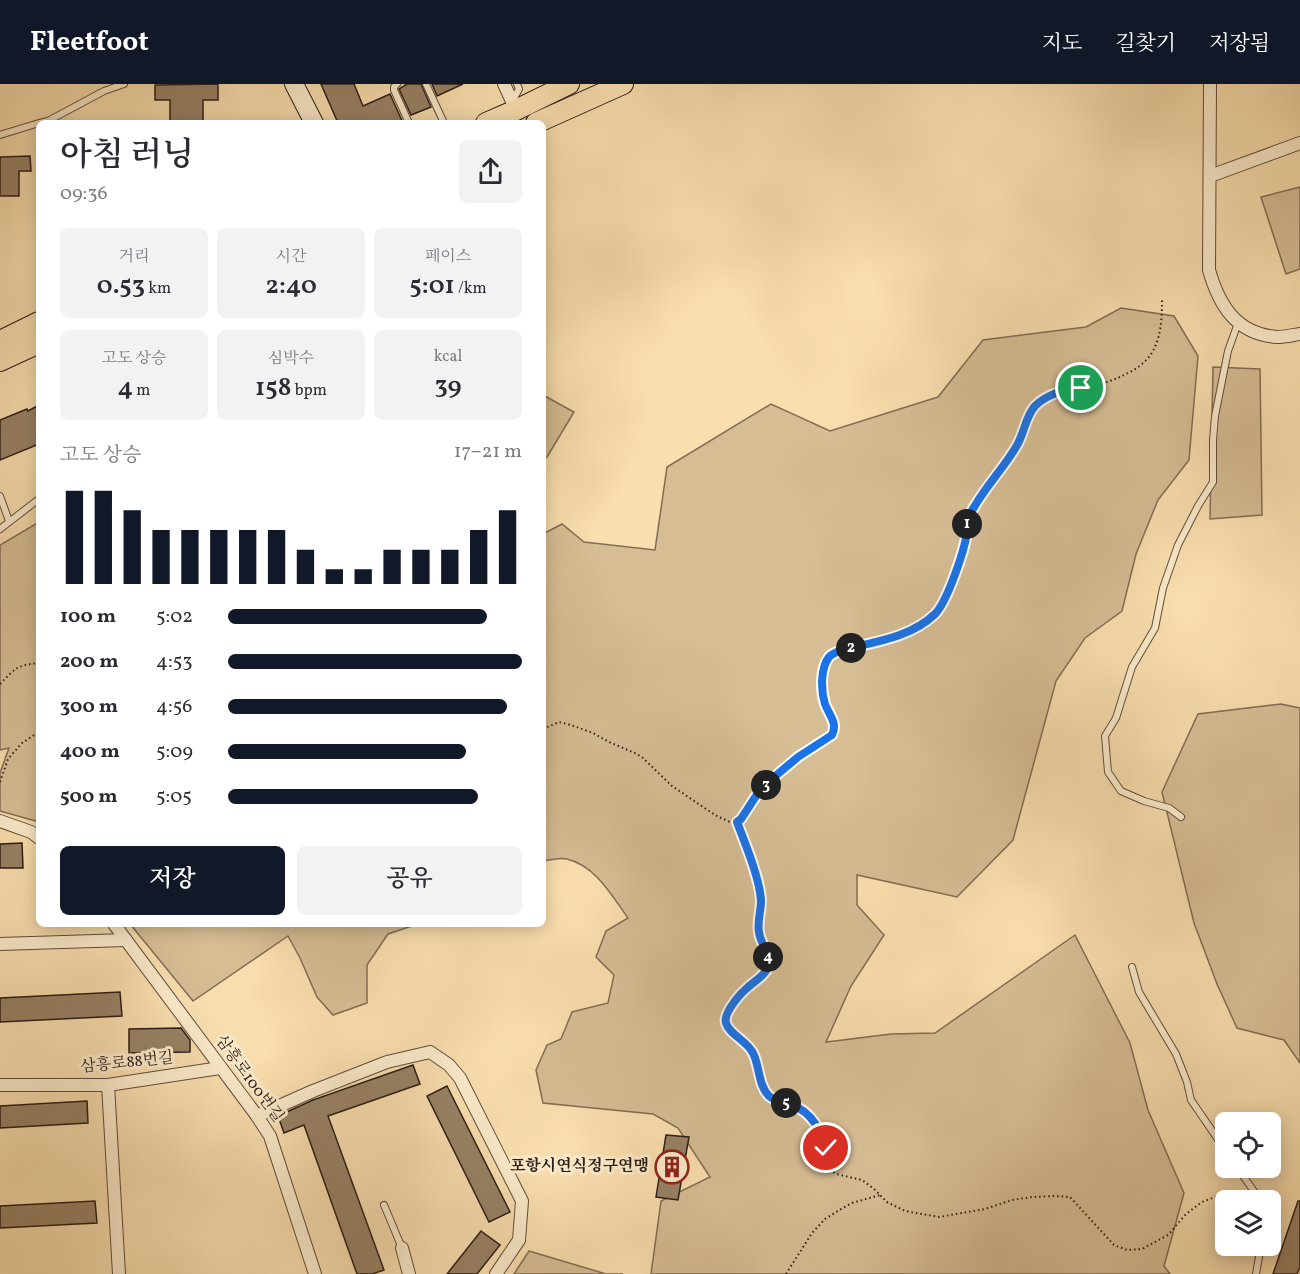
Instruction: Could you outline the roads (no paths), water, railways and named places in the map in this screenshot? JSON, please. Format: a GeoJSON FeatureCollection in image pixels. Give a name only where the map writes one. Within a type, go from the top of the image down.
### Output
{"type":"FeatureCollection","features":[{"type":"Feature","properties":{"kind":"main road"},"geometry":{"type":"LineString","coordinates":[[491,120],[514,106],[569,84]]}},
{"type":"Feature","properties":{"kind":"main road"},"geometry":{"type":"LineString","coordinates":[[543,120],[623,84]]}},
{"type":"Feature","properties":{"kind":"main road"},"geometry":{"type":"LineString","coordinates":[[0,341],[36,323]]}},
{"type":"Feature","properties":{"kind":"main road"},"geometry":{"type":"LineString","coordinates":[[0,361],[36,344]]}},
{"type":"Feature","properties":{"kind":"street"},"geometry":{"type":"LineString","coordinates":[[294,84],[312,120]]}},
{"type":"Feature","properties":{"kind":"street"},"geometry":{"type":"LineString","coordinates":[[504,84],[514,106]]}},
{"type":"Feature","properties":{"kind":"street"},"geometry":{"type":"LineString","coordinates":[[1210,84],[1209,270],[1220,299],[1238,323],[1257,334],[1278,337],[1300,334]]}},
{"type":"Feature","properties":{"kind":"street"},"geometry":{"type":"LineString","coordinates":[[1210,176],[1300,142]]}},
{"type":"Feature","properties":{"kind":"street"},"geometry":{"type":"LineString","coordinates":[[0,821],[36,836]]}},
{"type":"Feature","properties":{"kind":"street","name":"삼흥로100번길"},"geometry":{"type":"LineString","coordinates":[[116,927],[270,1136],[315,1274]]}},
{"type":"Feature","properties":{"kind":"street"},"geometry":{"type":"LineString","coordinates":[[0,944],[126,940]]}},
{"type":"Feature","properties":{"kind":"street"},"geometry":{"type":"LineString","coordinates":[[257,1116],[387,1062],[430,1053],[450,1065],[460,1078],[522,1201],[519,1240],[496,1274]]}},
{"type":"Feature","properties":{"kind":"street","name":"삼흥로88번길"},"geometry":{"type":"LineString","coordinates":[[0,1085],[108,1085],[220,1068]]}},
{"type":"Feature","properties":{"kind":"street"},"geometry":{"type":"LineString","coordinates":[[108,1085],[118,1274]]}},
{"type":"Feature","properties":{"kind":"street"},"geometry":{"type":"LineString","coordinates":[[402,1248],[409,1274]]}},
{"type":"Feature","properties":{"kind":"lane"},"geometry":{"type":"LineString","coordinates":[[50,120],[104,91],[124,84]]}},
{"type":"Feature","properties":{"kind":"lane"},"geometry":{"type":"LineString","coordinates":[[398,84],[394,90],[408,120]]}},
{"type":"Feature","properties":{"kind":"lane"},"geometry":{"type":"LineString","coordinates":[[426,84],[443,120]]}},
{"type":"Feature","properties":{"kind":"lane"},"geometry":{"type":"LineString","coordinates":[[514,106],[519,89],[517,84]]}},
{"type":"Feature","properties":{"kind":"lane"},"geometry":{"type":"LineString","coordinates":[[0,135],[36,124]]}},
{"type":"Feature","properties":{"kind":"lane"},"geometry":{"type":"LineString","coordinates":[[1181,817],[1168,808],[1121,791],[1108,772],[1105,736],[1116,718],[1132,667],[1155,628],[1163,588],[1178,545],[1213,482],[1215,416],[1228,351],[1238,323]]}},
{"type":"Feature","properties":{"kind":"lane"},"geometry":{"type":"LineString","coordinates":[[0,496],[9,520]]}},
{"type":"Feature","properties":{"kind":"lane"},"geometry":{"type":"LineString","coordinates":[[0,528],[36,501]]}},
{"type":"Feature","properties":{"kind":"lane"},"geometry":{"type":"LineString","coordinates":[[1132,967],[1140,992],[1176,1054],[1191,1100],[1215,1135]]}},
{"type":"Feature","properties":{"kind":"lane"},"geometry":{"type":"LineString","coordinates":[[384,1205],[402,1248]]}},
{"type":"Feature","properties":{"kind":"lane"},"geometry":{"type":"LineString","coordinates":[[1256,1274],[1259,1256]]}},
{"type":"Feature","properties":{"kind":"place","name":"포항시연식정구연맹"},"geometry":{"type":"Point","coordinates":[672,1167]}}]}
